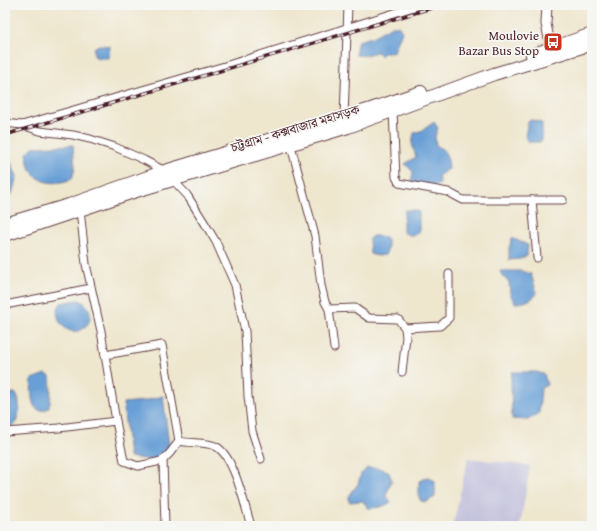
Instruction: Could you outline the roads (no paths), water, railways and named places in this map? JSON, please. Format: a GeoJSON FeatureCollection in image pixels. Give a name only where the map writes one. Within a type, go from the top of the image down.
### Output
{"type":"FeatureCollection","features":[{"type":"Feature","properties":{"kind":"highway","name":"চট্টগ্রাম - কক্সবাজার মহাসড়ক"},"geometry":{"type":"LineString","coordinates":[[5,224],[165,171],[289,140],[393,111],[552,52],[592,34]]}},
{"type":"Feature","properties":{"kind":"highway","name":"চট্টগ্রাম - কক্সবাজার মহাসড়ক"},"geometry":{"type":"LineString","coordinates":[[5,235],[173,180],[289,140],[344,118],[462,79],[552,52],[592,44]]}},
{"type":"Feature","properties":{"kind":"street"},"geometry":{"type":"LineString","coordinates":[[344,118],[344,76],[348,28],[348,5]]}},
{"type":"Feature","properties":{"kind":"street"},"geometry":{"type":"LineString","coordinates":[[22,125],[228,65],[420,5]]}},
{"type":"Feature","properties":{"kind":"street"},"geometry":{"type":"LineString","coordinates":[[546,5],[546,24],[552,52]]}},
{"type":"Feature","properties":{"kind":"street"},"geometry":{"type":"LineString","coordinates":[[393,111],[396,177],[399,183],[448,192],[463,200],[563,200]]}},
{"type":"Feature","properties":{"kind":"street"},"geometry":{"type":"LineString","coordinates":[[5,123],[22,125],[40,131],[72,135],[115,147],[165,171],[187,195],[216,242],[235,286],[245,331],[248,396],[252,431],[261,459]]}},
{"type":"Feature","properties":{"kind":"street"},"geometry":{"type":"LineString","coordinates":[[289,140],[315,236],[321,285],[325,302],[329,309],[334,348]]}},
{"type":"Feature","properties":{"kind":"street"},"geometry":{"type":"LineString","coordinates":[[532,200],[537,258]]}},
{"type":"Feature","properties":{"kind":"street"},"geometry":{"type":"LineString","coordinates":[[80,210],[86,264],[105,355],[124,461],[138,466],[163,460],[179,440],[162,345],[105,355]]}},
{"type":"Feature","properties":{"kind":"street"},"geometry":{"type":"LineString","coordinates":[[405,328],[440,326],[449,318],[449,274]]}},
{"type":"Feature","properties":{"kind":"street"},"geometry":{"type":"LineString","coordinates":[[5,305],[91,288]]}},
{"type":"Feature","properties":{"kind":"street"},"geometry":{"type":"LineString","coordinates":[[329,309],[355,308],[369,318],[398,319],[405,328],[405,354],[402,372]]}},
{"type":"Feature","properties":{"kind":"street"},"geometry":{"type":"LineString","coordinates":[[5,432],[59,428],[116,421]]}},
{"type":"Feature","properties":{"kind":"street"},"geometry":{"type":"LineString","coordinates":[[179,440],[216,446],[222,451],[233,467],[251,526]]}},
{"type":"Feature","properties":{"kind":"street"},"geometry":{"type":"LineString","coordinates":[[163,460],[165,526]]}},
{"type":"Feature","properties":{"kind":"water"},"geometry":{"type":"Polygon","coordinates":[[[392,26],[398,26],[402,31],[394,52],[385,52],[381,56],[378,52],[356,55],[358,41],[372,37],[392,26]]]}},
{"type":"Feature","properties":{"kind":"water"},"geometry":{"type":"Polygon","coordinates":[[[99,45],[110,46],[109,58],[98,58],[94,56],[94,48],[99,45]]]}},
{"type":"Feature","properties":{"kind":"water"},"geometry":{"type":"Polygon","coordinates":[[[532,120],[542,123],[542,140],[540,142],[529,142],[525,136],[528,121],[532,120]]]}},
{"type":"Feature","properties":{"kind":"water"},"geometry":{"type":"Polygon","coordinates":[[[434,122],[438,128],[435,136],[436,145],[443,150],[446,155],[449,169],[438,176],[440,184],[431,187],[411,183],[413,172],[405,164],[416,157],[412,144],[414,133],[423,130],[434,122]]]}},
{"type":"Feature","properties":{"kind":"water"},"geometry":{"type":"Polygon","coordinates":[[[73,145],[75,168],[72,179],[54,183],[43,181],[30,169],[27,153],[33,147],[73,145]]]}},
{"type":"Feature","properties":{"kind":"water"},"geometry":{"type":"Polygon","coordinates":[[[5,154],[7,154],[17,176],[12,194],[5,198],[5,154]]]}},
{"type":"Feature","properties":{"kind":"water"},"geometry":{"type":"Polygon","coordinates":[[[405,210],[414,210],[419,212],[419,232],[409,235],[403,232],[405,210]]]}},
{"type":"Feature","properties":{"kind":"water"},"geometry":{"type":"Polygon","coordinates":[[[372,236],[381,236],[386,239],[388,246],[385,255],[378,256],[370,254],[369,239],[372,236]]]}},
{"type":"Feature","properties":{"kind":"water"},"geometry":{"type":"Polygon","coordinates":[[[512,238],[528,245],[527,256],[520,259],[509,260],[509,248],[512,238]]]}},
{"type":"Feature","properties":{"kind":"water"},"geometry":{"type":"Polygon","coordinates":[[[500,271],[522,271],[531,274],[537,294],[527,301],[515,303],[510,294],[509,282],[503,277],[500,271]]]}},
{"type":"Feature","properties":{"kind":"water"},"geometry":{"type":"Polygon","coordinates":[[[78,300],[86,304],[88,307],[90,311],[90,319],[81,330],[70,331],[61,324],[57,311],[61,303],[78,300]]]}},
{"type":"Feature","properties":{"kind":"water"},"geometry":{"type":"Polygon","coordinates":[[[512,372],[536,372],[544,374],[547,385],[541,388],[539,413],[528,420],[512,419],[512,372]]]}},
{"type":"Feature","properties":{"kind":"water"},"geometry":{"type":"Polygon","coordinates":[[[45,374],[50,376],[50,402],[47,409],[39,410],[34,405],[33,401],[31,391],[32,379],[45,374]]]}},
{"type":"Feature","properties":{"kind":"water"},"geometry":{"type":"Polygon","coordinates":[[[15,393],[19,403],[17,419],[14,424],[5,429],[5,394],[15,393]]]}},
{"type":"Feature","properties":{"kind":"water"},"geometry":{"type":"Polygon","coordinates":[[[163,396],[169,445],[165,455],[150,460],[129,457],[123,403],[144,401],[163,396]]]}},
{"type":"Feature","properties":{"kind":"water"},"geometry":{"type":"Polygon","coordinates":[[[367,468],[378,468],[388,471],[392,480],[386,495],[391,502],[380,507],[368,508],[363,501],[349,502],[349,496],[358,484],[361,474],[367,468]]]}},
{"type":"Feature","properties":{"kind":"water"},"geometry":{"type":"Polygon","coordinates":[[[427,477],[435,481],[435,497],[426,502],[421,501],[419,498],[419,481],[427,477]]]}},
{"type":"Feature","properties":{"kind":"railway"},"geometry":{"type":"LineString","coordinates":[[5,135],[441,5]]}},
{"type":"Feature","properties":{"kind":"place","name":"Moulovie Bazar Bus Stop"},"geometry":{"type":"Point","coordinates":[553,42]}}]}
